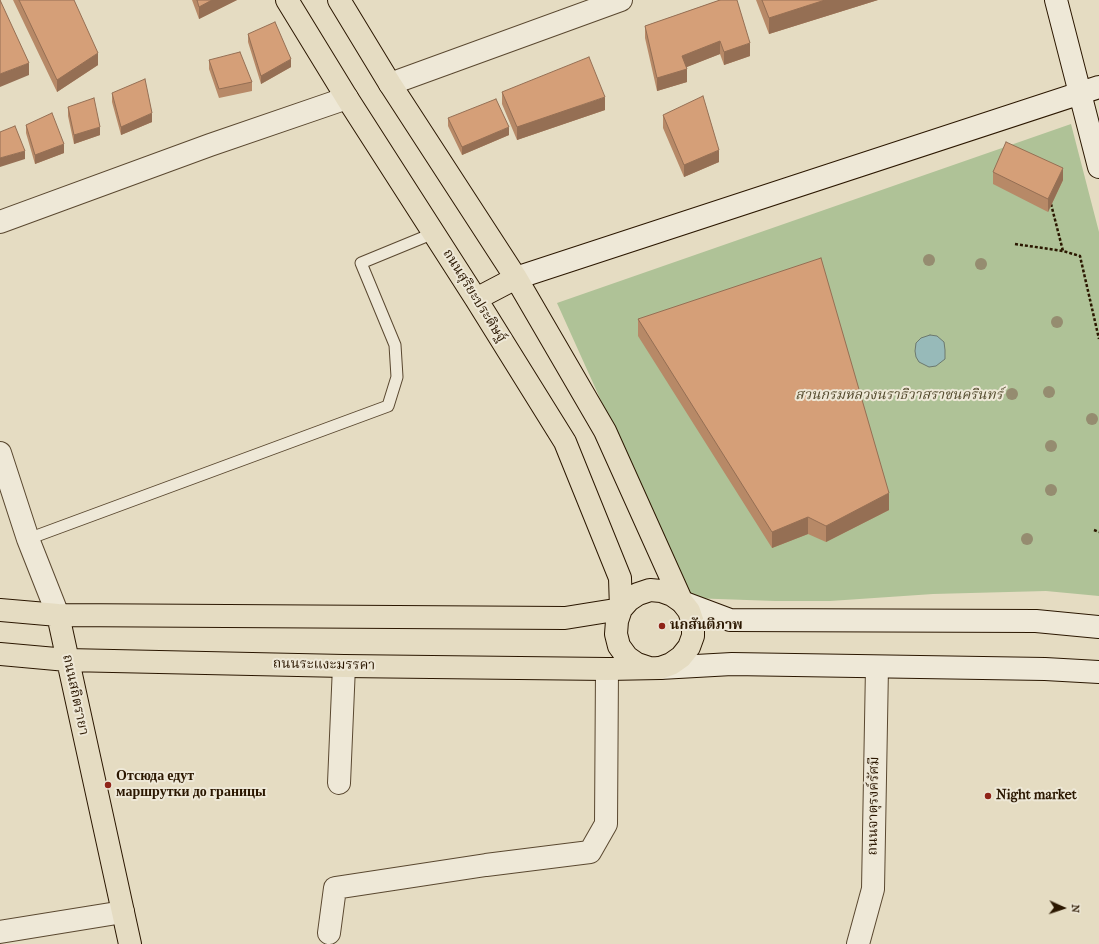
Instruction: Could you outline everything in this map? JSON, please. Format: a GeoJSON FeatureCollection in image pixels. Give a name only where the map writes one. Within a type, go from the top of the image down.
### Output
{"type":"FeatureCollection","features":[{"type":"Feature","properties":{"kind":"main road","name":"ถนนสุริยะประดิษฐ์"},"geometry":{"type":"LineString","coordinates":[[287,0],[347,98],[476,299],[565,442],[620,578],[621,609]]}},
{"type":"Feature","properties":{"kind":"main road"},"geometry":{"type":"LineString","coordinates":[[339,0],[390,84],[516,278],[605,431],[682,602],[689,612],[693,623],[693,636],[689,647],[676,661],[671,664],[654,668],[637,664],[627,657],[619,646],[616,627],[621,609],[629,600],[638,594],[650,590],[661,591],[672,595],[682,602]]}},
{"type":"Feature","properties":{"kind":"main road"},"geometry":{"type":"LineString","coordinates":[[476,299],[516,278]]}},
{"type":"Feature","properties":{"kind":"main road"},"geometry":{"type":"LineString","coordinates":[[0,610],[58,615],[565,618],[621,609]]}},
{"type":"Feature","properties":{"kind":"main road","name":"ถนนสถิตรายา"},"geometry":{"type":"LineString","coordinates":[[58,615],[130,944]]}},
{"type":"Feature","properties":{"kind":"main road","name":"ถนนระแงะมรรคา"},"geometry":{"type":"LineString","coordinates":[[0,654],[68,660],[344,666],[606,669],[654,668]]}},
{"type":"Feature","properties":{"kind":"street"},"geometry":{"type":"LineString","coordinates":[[390,84],[621,0]]}},
{"type":"Feature","properties":{"kind":"street"},"geometry":{"type":"LineString","coordinates":[[1056,0],[1090,90],[1099,167]]}},
{"type":"Feature","properties":{"kind":"street"},"geometry":{"type":"LineString","coordinates":[[516,278],[1090,90]]}},
{"type":"Feature","properties":{"kind":"street"},"geometry":{"type":"LineString","coordinates":[[0,222],[203,148],[347,98]]}},
{"type":"Feature","properties":{"kind":"street","name":"ถนนสถิตรายา"},"geometry":{"type":"LineString","coordinates":[[0,453],[28,539],[58,615]]}},
{"type":"Feature","properties":{"kind":"street"},"geometry":{"type":"LineString","coordinates":[[682,602],[730,620],[1036,622],[1099,627]]}},
{"type":"Feature","properties":{"kind":"street"},"geometry":{"type":"LineString","coordinates":[[654,668],[732,664],[1045,669],[1099,672]]}},
{"type":"Feature","properties":{"kind":"street"},"geometry":{"type":"LineString","coordinates":[[339,783],[344,666]]}},
{"type":"Feature","properties":{"kind":"street","name":"ถนนจาตุรงค์รัศมี"},"geometry":{"type":"LineString","coordinates":[[858,944],[873,889],[878,667]]}},
{"type":"Feature","properties":{"kind":"street"},"geometry":{"type":"LineString","coordinates":[[329,933],[335,888],[486,865],[590,852],[606,824],[606,669]]}},
{"type":"Feature","properties":{"kind":"street"},"geometry":{"type":"LineString","coordinates":[[0,932],[123,912]]}},
{"type":"Feature","properties":{"kind":"lane"},"geometry":{"type":"LineString","coordinates":[[28,539],[388,406],[397,377],[395,345],[361,263],[434,233]]}},
{"type":"Feature","properties":{"kind":"path"},"geometry":{"type":"LineString","coordinates":[[1051,204],[1063,251]]}},
{"type":"Feature","properties":{"kind":"path"},"geometry":{"type":"LineString","coordinates":[[1015,244],[1063,251],[1080,256],[1099,339]]}},
{"type":"Feature","properties":{"kind":"path"},"geometry":{"type":"LineString","coordinates":[[1094,530],[1099,532]]}},
{"type":"Feature","properties":{"kind":"green space","name":"สวนกรมหลวงนราธิวาสราชนครินทร์"},"geometry":{"type":"Polygon","coordinates":[[[1071,124],[1099,232],[1099,596],[1046,591],[933,594],[830,601],[690,598],[557,303],[1071,124]]]}},
{"type":"Feature","properties":{"kind":"water"},"geometry":{"type":"Polygon","coordinates":[[[930,335],[937,336],[944,342],[945,359],[936,366],[929,367],[919,362],[915,351],[916,343],[921,338],[930,335]]]}},
{"type":"Feature","properties":{"kind":"building"},"geometry":{"type":"Polygon","coordinates":[[[0,0],[29,63],[0,74],[0,0]]]}},
{"type":"Feature","properties":{"kind":"building"},"geometry":{"type":"Polygon","coordinates":[[[19,0],[74,0],[98,53],[57,80],[19,0]]]}},
{"type":"Feature","properties":{"kind":"building"},"geometry":{"type":"Polygon","coordinates":[[[197,0],[212,0],[199,7],[197,0]]]}},
{"type":"Feature","properties":{"kind":"building"},"geometry":{"type":"Polygon","coordinates":[[[720,0],[737,0],[750,43],[724,52],[720,41],[682,56],[687,69],[657,78],[645,26],[720,0]]]}},
{"type":"Feature","properties":{"kind":"building"},"geometry":{"type":"Polygon","coordinates":[[[762,0],[825,0],[769,18],[762,0]]]}},
{"type":"Feature","properties":{"kind":"building"},"geometry":{"type":"Polygon","coordinates":[[[275,22],[291,59],[261,76],[248,34],[275,22]]]}},
{"type":"Feature","properties":{"kind":"building"},"geometry":{"type":"Polygon","coordinates":[[[240,52],[252,82],[219,89],[209,60],[240,52]]]}},
{"type":"Feature","properties":{"kind":"building"},"geometry":{"type":"Polygon","coordinates":[[[589,57],[605,97],[517,127],[502,92],[589,57]]]}},
{"type":"Feature","properties":{"kind":"building"},"geometry":{"type":"Polygon","coordinates":[[[145,79],[152,113],[121,127],[112,93],[145,79]]]}},
{"type":"Feature","properties":{"kind":"building"},"geometry":{"type":"Polygon","coordinates":[[[703,96],[719,150],[684,165],[663,115],[703,96]]]}},
{"type":"Feature","properties":{"kind":"building"},"geometry":{"type":"Polygon","coordinates":[[[94,98],[100,127],[74,135],[68,107],[94,98]]]}},
{"type":"Feature","properties":{"kind":"building"},"geometry":{"type":"Polygon","coordinates":[[[496,99],[509,127],[462,147],[448,118],[496,99]]]}},
{"type":"Feature","properties":{"kind":"building"},"geometry":{"type":"Polygon","coordinates":[[[52,113],[64,144],[35,155],[26,125],[52,113]]]}},
{"type":"Feature","properties":{"kind":"building"},"geometry":{"type":"Polygon","coordinates":[[[15,126],[25,151],[0,158],[0,132],[15,126]]]}},
{"type":"Feature","properties":{"kind":"building"},"geometry":{"type":"Polygon","coordinates":[[[1006,142],[1063,168],[1048,199],[993,172],[1006,142]]]}},
{"type":"Feature","properties":{"kind":"building"},"geometry":{"type":"Polygon","coordinates":[[[821,258],[889,493],[826,526],[808,517],[772,532],[638,319],[821,258]]]}},
{"type":"Feature","properties":{"kind":"place","name":"นกสันติภาพ"},"geometry":{"type":"Point","coordinates":[662,626]}},
{"type":"Feature","properties":{"kind":"place","name":"Отсюда едут маршрутки до границы"},"geometry":{"type":"Point","coordinates":[108,785]}},
{"type":"Feature","properties":{"kind":"place","name":"Night market"},"geometry":{"type":"Point","coordinates":[988,796]}}]}
